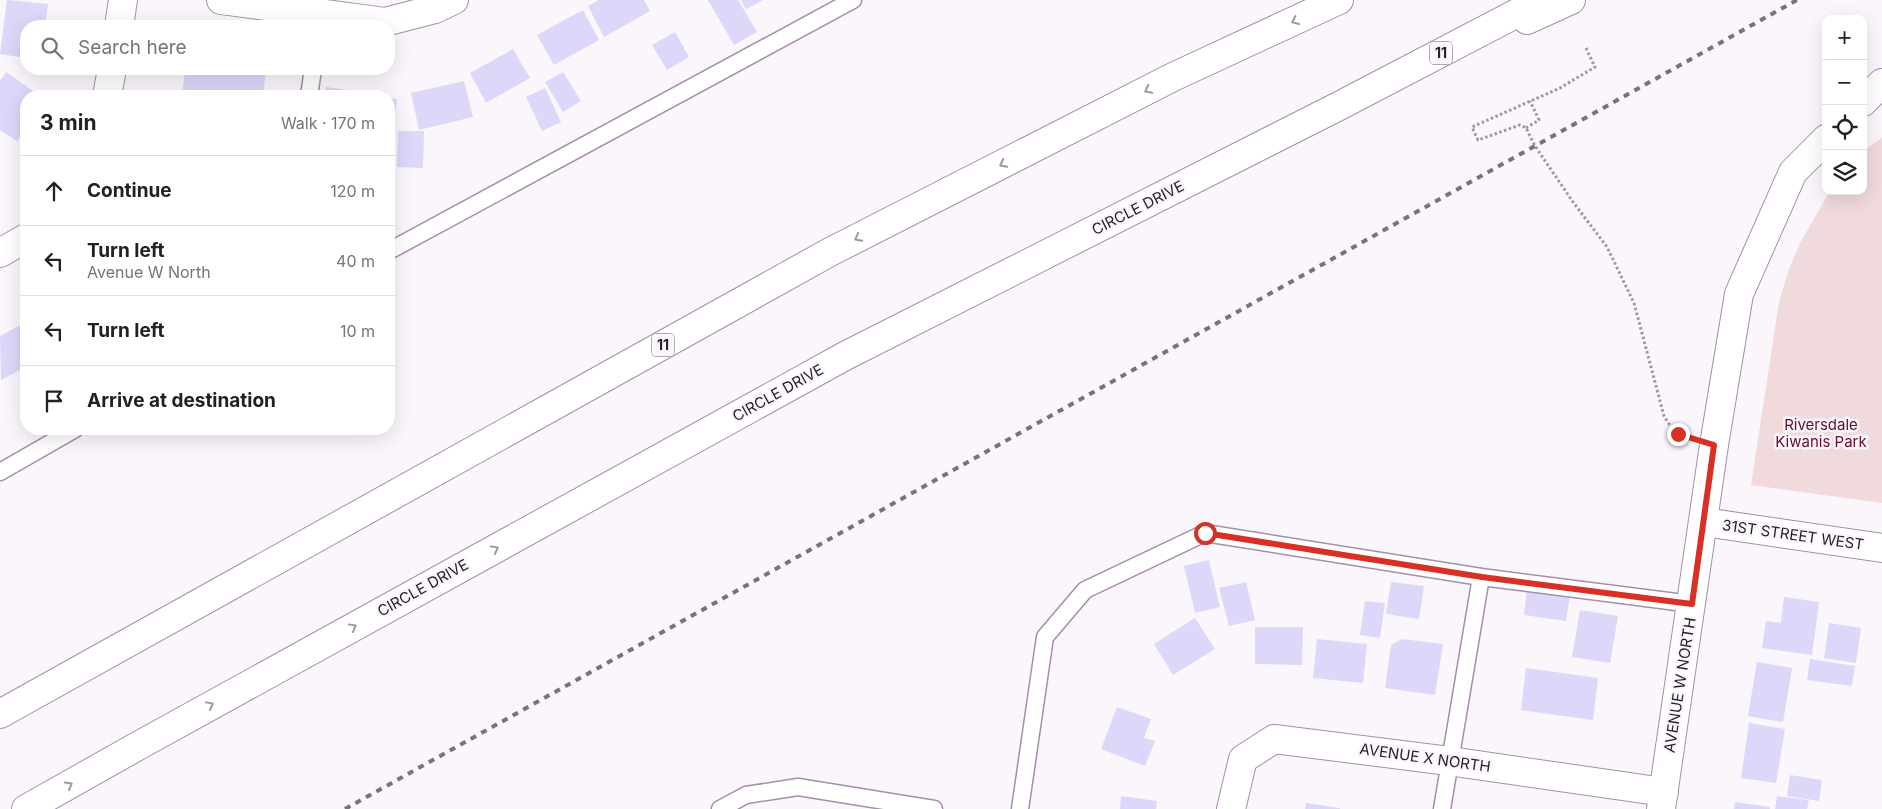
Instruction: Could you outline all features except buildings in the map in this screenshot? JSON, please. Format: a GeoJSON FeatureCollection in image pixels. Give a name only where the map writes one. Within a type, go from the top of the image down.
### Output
{"type":"FeatureCollection","features":[{"type":"Feature","properties":{"kind":"main road"},"geometry":{"type":"LineString","coordinates":[[120,20],[123,0]]}},
{"type":"Feature","properties":{"kind":"main road"},"geometry":{"type":"LineString","coordinates":[[221,0],[371,20]]}},
{"type":"Feature","properties":{"kind":"main road"},"geometry":{"type":"LineString","coordinates":[[394,20],[435,9],[454,0]]}},
{"type":"Feature","properties":{"kind":"main road","name":"11"},"geometry":{"type":"LineString","coordinates":[[0,714],[830,252],[1173,77],[1339,0]]}},
{"type":"Feature","properties":{"kind":"main road","name":"CIRCLE DRIVE"},"geometry":{"type":"LineString","coordinates":[[26,809],[845,356],[1340,106],[1542,0]]}},
{"type":"Feature","properties":{"kind":"main road"},"geometry":{"type":"LineString","coordinates":[[1340,106],[1572,0]]}},
{"type":"Feature","properties":{"kind":"main road"},"geometry":{"type":"LineString","coordinates":[[108,90],[111,75]]}},
{"type":"Feature","properties":{"kind":"main road"},"geometry":{"type":"LineString","coordinates":[[1867,98],[1882,83]]}},
{"type":"Feature","properties":{"kind":"main road","name":"AVENUE W NORTH"},"geometry":{"type":"LineString","coordinates":[[1663,800],[1714,445],[1739,294],[1793,172],[1822,143]]}},
{"type":"Feature","properties":{"kind":"main road"},"geometry":{"type":"LineString","coordinates":[[0,253],[20,241]]}},
{"type":"Feature","properties":{"kind":"main road","name":"31ST STREET WEST"},"geometry":{"type":"LineString","coordinates":[[1704,522],[1882,548]]}},
{"type":"Feature","properties":{"kind":"main road","name":"AVENUE X NORTH"},"geometry":{"type":"LineString","coordinates":[[1231,809],[1243,759],[1274,738],[1449,761],[1663,800]]}},
{"type":"Feature","properties":{"kind":"lane"},"geometry":{"type":"LineString","coordinates":[[395,248],[854,0]]}},
{"type":"Feature","properties":{"kind":"lane"},"geometry":{"type":"LineString","coordinates":[[310,90],[312,75]]}},
{"type":"Feature","properties":{"kind":"lane"},"geometry":{"type":"LineString","coordinates":[[0,472],[65,435]]}},
{"type":"Feature","properties":{"kind":"lane"},"geometry":{"type":"LineString","coordinates":[[1020,809],[1045,637],[1085,590],[1205,533],[1482,577],[1692,604]]}},
{"type":"Feature","properties":{"kind":"lane"},"geometry":{"type":"LineString","coordinates":[[1442,809],[1482,577]]}},
{"type":"Feature","properties":{"kind":"lane"},"geometry":{"type":"LineString","coordinates":[[720,809],[746,795],[798,787],[934,809]]}},
{"type":"Feature","properties":{"kind":"path"},"geometry":{"type":"LineString","coordinates":[[1586,48],[1595,67],[1560,88],[1472,127],[1478,140],[1520,125],[1526,128],[1535,146],[1607,246],[1634,303],[1664,416],[1671,427],[1681,435],[1714,445]]}},
{"type":"Feature","properties":{"kind":"path"},"geometry":{"type":"LineString","coordinates":[[1526,128],[1539,120],[1530,101]]}},
{"type":"Feature","properties":{"kind":"green space","name":"Riversdale Kiwanis Park"},"geometry":{"type":"Polygon","coordinates":[[[1882,138],[1882,503],[1751,485],[1779,302],[1789,269],[1801,241],[1828,195],[1867,195],[1867,148],[1882,138]]]}},
{"type":"Feature","properties":{"kind":"railway"},"geometry":{"type":"LineString","coordinates":[[345,809],[1797,0]]}},
{"type":"Feature","properties":{"kind":"route"},"geometry":{"type":"LineString","coordinates":[[1205,533],[1482,577],[1692,604],[1714,445],[1678,434]]}}]}
